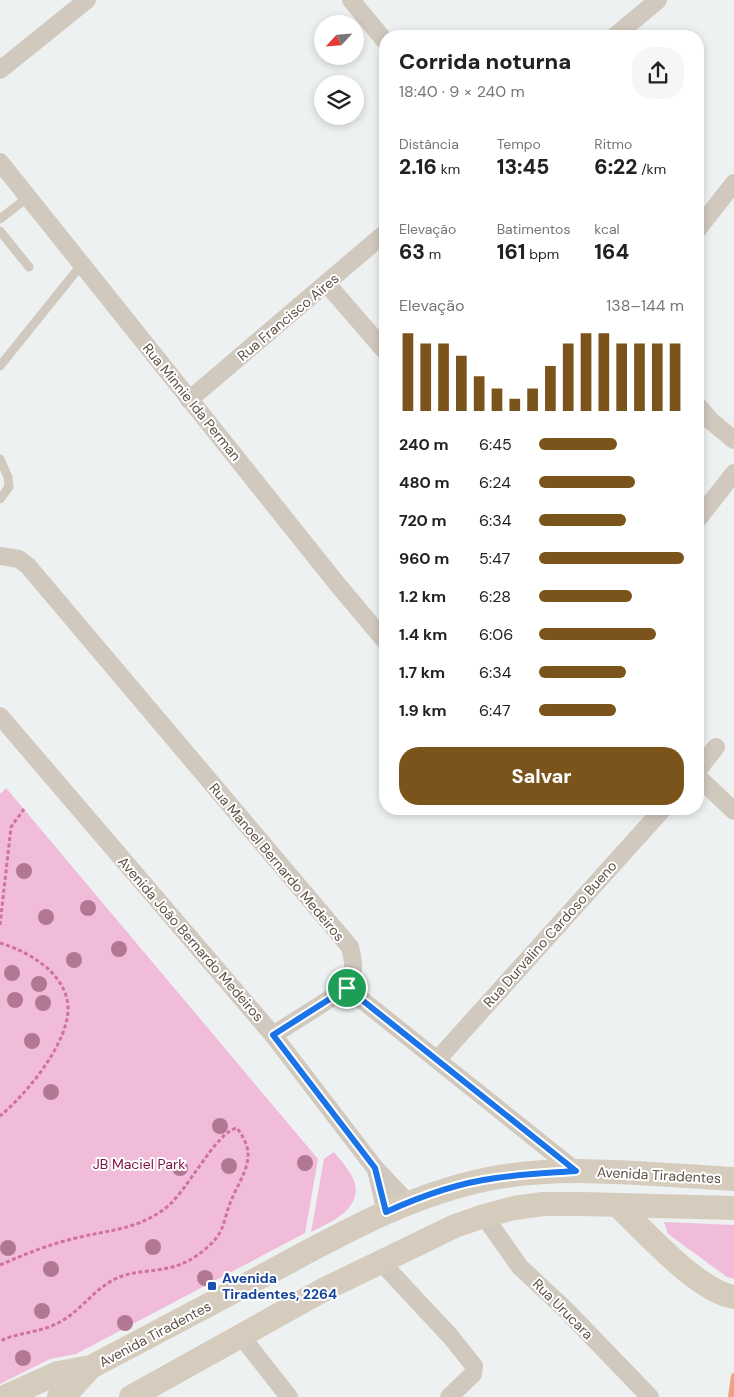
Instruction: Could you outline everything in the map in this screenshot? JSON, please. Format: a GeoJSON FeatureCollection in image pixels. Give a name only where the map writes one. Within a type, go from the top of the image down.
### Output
{"type":"FeatureCollection","features":[{"type":"Feature","properties":{"kind":"main road","name":"Avenida Tiradentes"},"geometry":{"type":"LineString","coordinates":[[4,1397],[58,1373],[91,1367],[347,1231],[397,1207],[436,1192],[495,1178],[576,1171],[734,1179]]}},
{"type":"Feature","properties":{"kind":"main road"},"geometry":{"type":"LineString","coordinates":[[131,1397],[325,1289],[455,1226],[484,1216],[514,1208],[542,1204],[734,1208]]}},
{"type":"Feature","properties":{"kind":"main road"},"geometry":{"type":"LineString","coordinates":[[617,1205],[689,1272],[709,1286],[727,1296],[734,1297]]}},
{"type":"Feature","properties":{"kind":"main road"},"geometry":{"type":"LineString","coordinates":[[59,1397],[68,1392],[91,1367]]}},
{"type":"Feature","properties":{"kind":"street"},"geometry":{"type":"LineString","coordinates":[[0,70],[87,0]]}},
{"type":"Feature","properties":{"kind":"street"},"geometry":{"type":"LineString","coordinates":[[351,0],[379,34]]}},
{"type":"Feature","properties":{"kind":"street"},"geometry":{"type":"LineString","coordinates":[[622,30],[658,0]]}},
{"type":"Feature","properties":{"kind":"street","name":"Rua Minnie Ida Perman"},"geometry":{"type":"LineString","coordinates":[[0,162],[189,400],[379,634]]}},
{"type":"Feature","properties":{"kind":"street"},"geometry":{"type":"LineString","coordinates":[[704,221],[734,183]]}},
{"type":"Feature","properties":{"kind":"street","name":"Rua Francisco Aires"},"geometry":{"type":"LineString","coordinates":[[189,400],[379,238]]}},
{"type":"Feature","properties":{"kind":"street"},"geometry":{"type":"LineString","coordinates":[[327,284],[379,344]]}},
{"type":"Feature","properties":{"kind":"street"},"geometry":{"type":"LineString","coordinates":[[704,413],[734,440]]}},
{"type":"Feature","properties":{"kind":"street"},"geometry":{"type":"LineString","coordinates":[[704,511],[734,473]]}},
{"type":"Feature","properties":{"kind":"street","name":"Rua Manoel Bernardo Medeiros"},"geometry":{"type":"LineString","coordinates":[[0,556],[18,559],[28,566],[350,947],[354,963],[352,978],[347,988]]}},
{"type":"Feature","properties":{"kind":"street","name":"Avenida João Bernardo Medeiros"},"geometry":{"type":"LineString","coordinates":[[0,716],[273,1035],[375,1168],[397,1207]]}},
{"type":"Feature","properties":{"kind":"street"},"geometry":{"type":"LineString","coordinates":[[704,762],[716,747]]}},
{"type":"Feature","properties":{"kind":"street"},"geometry":{"type":"LineString","coordinates":[[704,782],[734,811]]}},
{"type":"Feature","properties":{"kind":"street","name":"Rua Durvalino Cardoso Bueno"},"geometry":{"type":"LineString","coordinates":[[437,1060],[658,815]]}},
{"type":"Feature","properties":{"kind":"street"},"geometry":{"type":"LineString","coordinates":[[273,1035],[347,988],[576,1171]]}},
{"type":"Feature","properties":{"kind":"street","name":"Rua Urucara"},"geometry":{"type":"LineString","coordinates":[[484,1216],[520,1267],[566,1310],[650,1397]]}},
{"type":"Feature","properties":{"kind":"street"},"geometry":{"type":"LineString","coordinates":[[381,1262],[450,1336],[474,1366],[473,1374],[449,1397]]}},
{"type":"Feature","properties":{"kind":"street"},"geometry":{"type":"LineString","coordinates":[[241,1336],[289,1397]]}},
{"type":"Feature","properties":{"kind":"lane"},"geometry":{"type":"LineString","coordinates":[[0,219],[28,197]]}},
{"type":"Feature","properties":{"kind":"lane"},"geometry":{"type":"LineString","coordinates":[[0,231],[29,267]]}},
{"type":"Feature","properties":{"kind":"lane"},"geometry":{"type":"LineString","coordinates":[[0,366],[82,264]]}},
{"type":"Feature","properties":{"kind":"lane"},"geometry":{"type":"LineString","coordinates":[[0,459],[8,477],[9,487],[0,499]]}},
{"type":"Feature","properties":{"kind":"path"},"geometry":{"type":"LineString","coordinates":[[0,925],[10,827],[24,809]]}},
{"type":"Feature","properties":{"kind":"path"},"geometry":{"type":"LineString","coordinates":[[0,943],[21,950],[39,960],[62,985],[68,1004],[67,1023],[55,1048],[35,1079],[0,1116]]}},
{"type":"Feature","properties":{"kind":"path"},"geometry":{"type":"LineString","coordinates":[[0,1265],[30,1252],[76,1238],[121,1230],[164,1210],[188,1184],[221,1138],[231,1129],[236,1128],[242,1135],[248,1151],[247,1167],[230,1202],[219,1235],[212,1242],[190,1260],[177,1266],[116,1278],[101,1288],[78,1310],[58,1323],[36,1332],[11,1336],[0,1341]]}},
{"type":"Feature","properties":{"kind":"green space","name":"JB Maciel Park"},"geometry":{"type":"Polygon","coordinates":[[[6,788],[318,1159],[305,1233],[76,1354],[50,1359],[0,1384],[0,794],[6,788]]]}},
{"type":"Feature","properties":{"kind":"green space"},"geometry":{"type":"Polygon","coordinates":[[[334,1152],[351,1175],[356,1193],[353,1201],[342,1214],[311,1232],[324,1159],[334,1152]]]}},
{"type":"Feature","properties":{"kind":"green space"},"geometry":{"type":"Polygon","coordinates":[[[664,1222],[734,1225],[734,1279],[727,1277],[668,1234],[664,1222]]]}},
{"type":"Feature","properties":{"kind":"waterway"},"geometry":{"type":"LineString","coordinates":[[731,1397],[734,1376]]}},
{"type":"Feature","properties":{"kind":"place","name":"Avenida Tiradentes, 2264"},"geometry":{"type":"Point","coordinates":[212,1286]}},
{"type":"Feature","properties":{"kind":"route"},"geometry":{"type":"LineString","coordinates":[[347,988],[576,1171],[495,1178],[457,1186],[407,1202],[386,1212],[375,1168],[273,1035],[347,988]]}}]}
